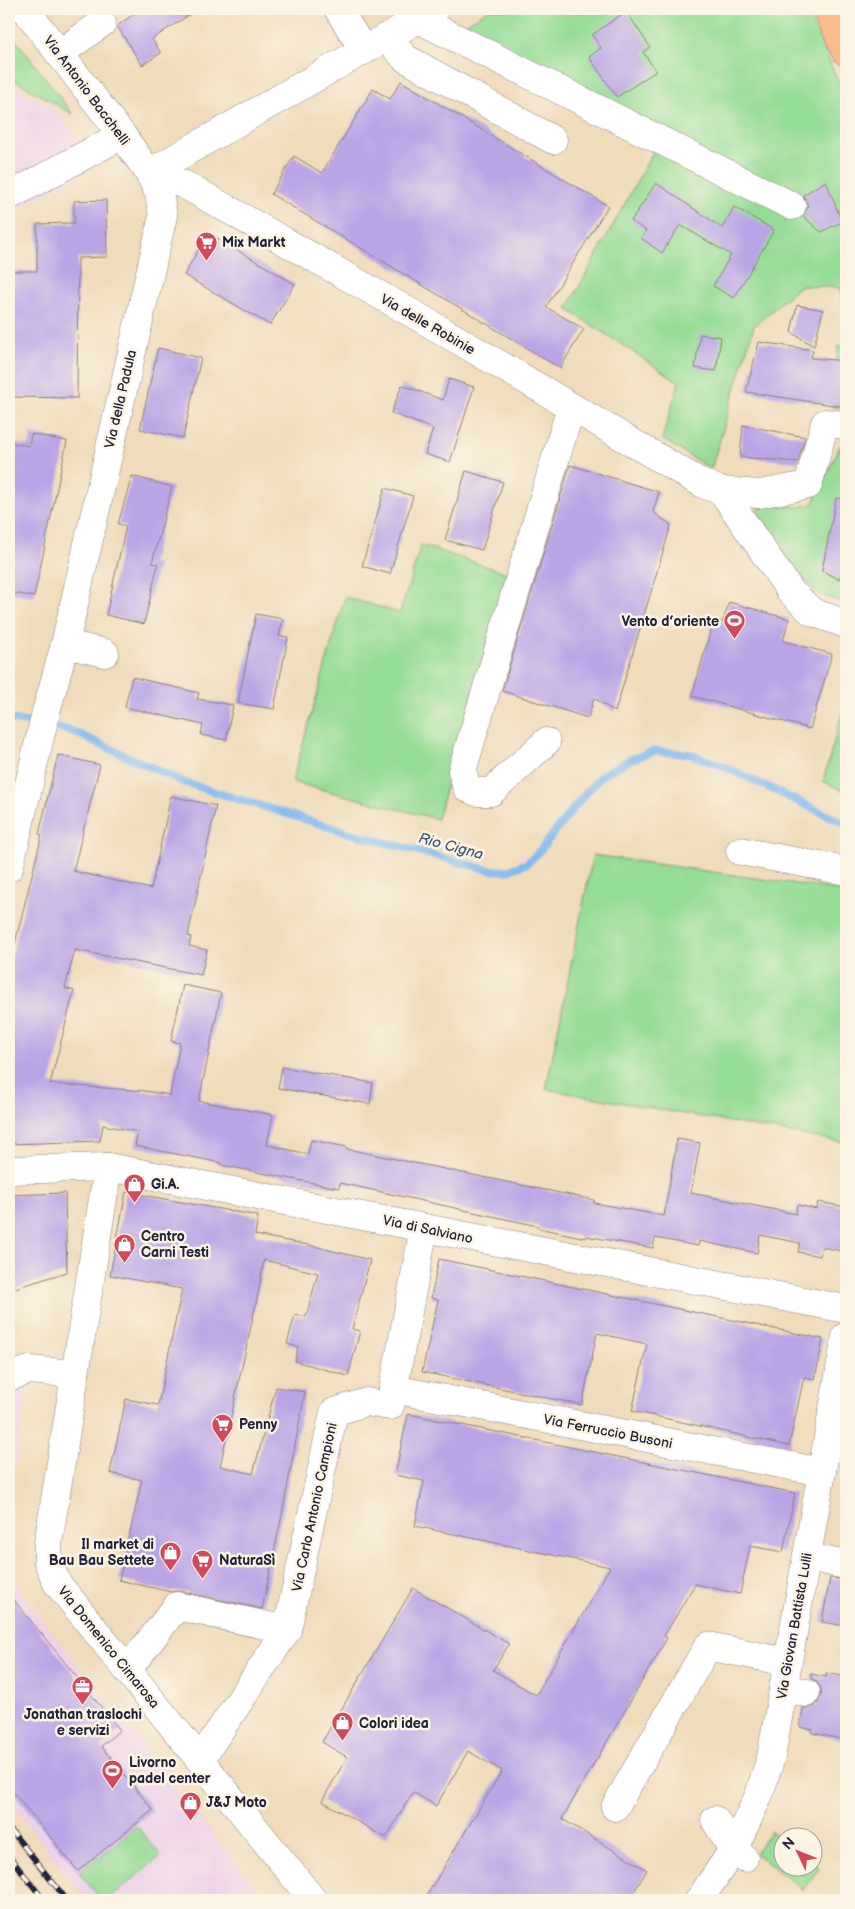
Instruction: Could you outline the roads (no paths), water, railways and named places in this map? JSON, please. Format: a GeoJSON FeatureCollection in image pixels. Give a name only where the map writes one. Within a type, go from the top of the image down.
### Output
{"type":"FeatureCollection","features":[{"type":"Feature","properties":{"kind":"highway"},"geometry":{"type":"LineString","coordinates":[[828,9],[846,52]]}},
{"type":"Feature","properties":{"kind":"street","name":"Via Antonio Bacchelli"},"geometry":{"type":"LineString","coordinates":[[25,9],[149,173]]}},
{"type":"Feature","properties":{"kind":"street"},"geometry":{"type":"LineString","coordinates":[[338,9],[375,44],[405,58],[553,140]]}},
{"type":"Feature","properties":{"kind":"street"},"geometry":{"type":"LineString","coordinates":[[149,173],[428,14],[792,206]]}},
{"type":"Feature","properties":{"kind":"street"},"geometry":{"type":"LineString","coordinates":[[59,54],[102,22]]}},
{"type":"Feature","properties":{"kind":"street"},"geometry":{"type":"LineString","coordinates":[[9,196],[122,135]]}},
{"type":"Feature","properties":{"kind":"street","name":"Via delle Robinie"},"geometry":{"type":"LineString","coordinates":[[149,173],[185,185],[367,297],[571,407],[712,488]]}},
{"type":"Feature","properties":{"kind":"street","name":"Via della Padula"},"geometry":{"type":"LineString","coordinates":[[9,868],[46,712],[65,644],[163,216],[159,193],[149,173]]}},
{"type":"Feature","properties":{"kind":"street"},"geometry":{"type":"LineString","coordinates":[[546,742],[492,792],[477,792],[467,788],[462,771],[571,407]]}},
{"type":"Feature","properties":{"kind":"street"},"geometry":{"type":"LineString","coordinates":[[712,488],[759,494],[808,485],[825,423],[846,425]]}},
{"type":"Feature","properties":{"kind":"street"},"geometry":{"type":"LineString","coordinates":[[712,488],[791,592],[812,612],[846,624]]}},
{"type":"Feature","properties":{"kind":"street"},"geometry":{"type":"LineString","coordinates":[[65,644],[105,653]]}},
{"type":"Feature","properties":{"kind":"street"},"geometry":{"type":"LineString","coordinates":[[740,851],[846,871]]}},
{"type":"Feature","properties":{"kind":"street","name":"Via di Salviano"},"geometry":{"type":"LineString","coordinates":[[9,1170],[108,1167],[846,1310]]}},
{"type":"Feature","properties":{"kind":"street","name":"Via Domenico Cimarosa"},"geometry":{"type":"LineString","coordinates":[[108,1167],[48,1544],[48,1562],[57,1583],[128,1669],[204,1754],[313,1900]]}},
{"type":"Feature","properties":{"kind":"street","name":"Via Carlo Antonio Campioni"},"geometry":{"type":"LineString","coordinates":[[204,1754],[287,1630],[334,1412],[366,1402],[390,1406],[424,1228]]}},
{"type":"Feature","properties":{"kind":"street","name":"Via Giovan Battista Lulli"},"geometry":{"type":"LineString","coordinates":[[699,1900],[740,1855],[768,1803],[782,1750],[807,1557],[846,1336]]}},
{"type":"Feature","properties":{"kind":"street"},"geometry":{"type":"LineString","coordinates":[[9,1377],[29,1370],[75,1374]]}},
{"type":"Feature","properties":{"kind":"street","name":"Via Ferruccio Busoni"},"geometry":{"type":"LineString","coordinates":[[393,1389],[822,1472]]}},
{"type":"Feature","properties":{"kind":"street"},"geometry":{"type":"LineString","coordinates":[[807,1557],[846,1565]]}},
{"type":"Feature","properties":{"kind":"street"},"geometry":{"type":"LineString","coordinates":[[128,1669],[177,1606],[287,1630]]}},
{"type":"Feature","properties":{"kind":"street"},"geometry":{"type":"LineString","coordinates":[[616,1807],[708,1646],[792,1681]]}},
{"type":"Feature","properties":{"kind":"street"},"geometry":{"type":"LineString","coordinates":[[714,1820],[740,1855]]}},
{"type":"Feature","properties":{"kind":"waterway","name":"Rio Cigna"},"geometry":{"type":"LineString","coordinates":[[9,719],[69,730],[186,783],[346,832],[489,870],[507,871],[527,863],[538,853],[602,775],[629,760],[655,751],[689,754],[723,766],[846,824]]}},
{"type":"Feature","properties":{"kind":"railway"},"geometry":{"type":"LineString","coordinates":[[9,1828],[67,1900]]}},
{"type":"Feature","properties":{"kind":"railway"},"geometry":{"type":"LineString","coordinates":[[9,1856],[44,1900]]}},
{"type":"Feature","properties":{"kind":"place","name":"Mix Markt"},"geometry":{"type":"Point","coordinates":[206,261]}},
{"type":"Feature","properties":{"kind":"place","name":"Vento d’oriente"},"geometry":{"type":"Point","coordinates":[735,640]}},
{"type":"Feature","properties":{"kind":"place","name":"Gi.A."},"geometry":{"type":"Point","coordinates":[135,1203]}},
{"type":"Feature","properties":{"kind":"place","name":"Centro Carni Testi"},"geometry":{"type":"Point","coordinates":[125,1263]}},
{"type":"Feature","properties":{"kind":"place","name":"Penny"},"geometry":{"type":"Point","coordinates":[223,1443]}},
{"type":"Feature","properties":{"kind":"place","name":"Il market di Bau Bau Settete"},"geometry":{"type":"Point","coordinates":[170,1571]}},
{"type":"Feature","properties":{"kind":"place","name":"NaturaSì"},"geometry":{"type":"Point","coordinates":[203,1579]}},
{"type":"Feature","properties":{"kind":"place","name":"Jonathan traslochi e servizi"},"geometry":{"type":"Point","coordinates":[83,1705]}},
{"type":"Feature","properties":{"kind":"place","name":"Colori idea"},"geometry":{"type":"Point","coordinates":[343,1742]}},
{"type":"Feature","properties":{"kind":"place","name":"Livorno padel center"},"geometry":{"type":"Point","coordinates":[113,1789]}},
{"type":"Feature","properties":{"kind":"place","name":"J&J Moto"},"geometry":{"type":"Point","coordinates":[190,1821]}}]}
